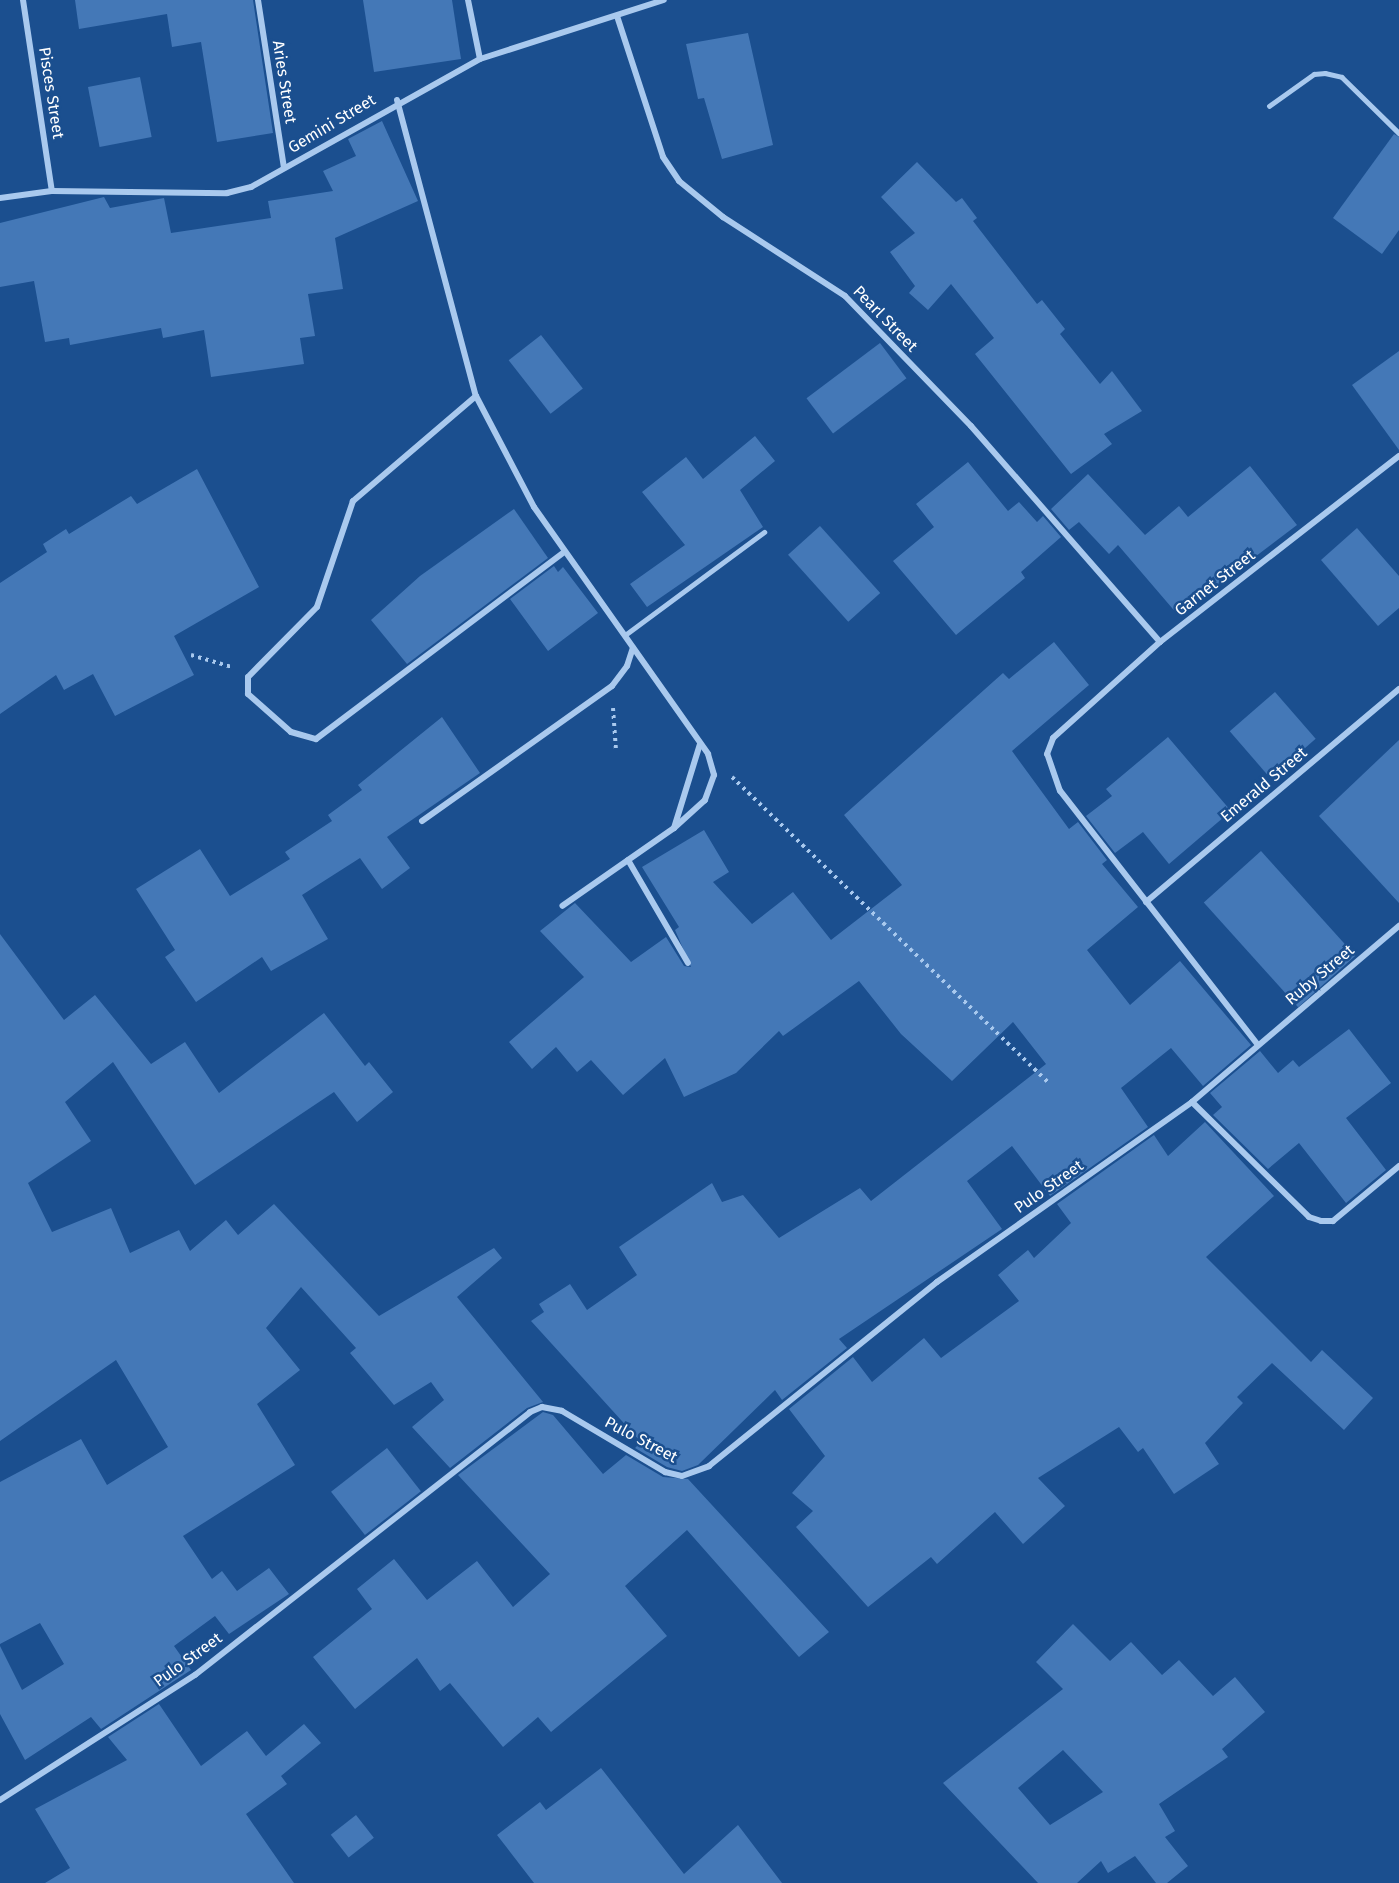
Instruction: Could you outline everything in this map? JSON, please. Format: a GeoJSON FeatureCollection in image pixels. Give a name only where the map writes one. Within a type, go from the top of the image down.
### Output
{"type":"FeatureCollection","features":[{"type":"Feature","properties":{"kind":"street","name":"Pisces Street"},"geometry":{"type":"LineString","coordinates":[[23,0],[52,190]]}},
{"type":"Feature","properties":{"kind":"street","name":"Aries Street"},"geometry":{"type":"LineString","coordinates":[[258,0],[284,168]]}},
{"type":"Feature","properties":{"kind":"street"},"geometry":{"type":"LineString","coordinates":[[468,0],[480,58]]}},
{"type":"Feature","properties":{"kind":"street","name":"Gemini Street"},"geometry":{"type":"LineString","coordinates":[[0,198],[52,190],[227,193],[251,187],[397,100],[480,58],[664,0]]}},
{"type":"Feature","properties":{"kind":"street","name":"Pearl Street"},"geometry":{"type":"LineString","coordinates":[[617,16],[663,157],[679,181],[723,217],[845,296],[971,426],[1160,642]]}},
{"type":"Feature","properties":{"kind":"street"},"geometry":{"type":"LineString","coordinates":[[397,100],[476,396],[564,552],[708,754],[713,787],[674,828],[562,906]]}},
{"type":"Feature","properties":{"kind":"street"},"geometry":{"type":"LineString","coordinates":[[476,396],[353,501],[317,607],[248,677],[248,694],[291,732],[316,739],[564,552]]}},
{"type":"Feature","properties":{"kind":"street","name":"Garnet Street"},"geometry":{"type":"LineString","coordinates":[[1146,902],[1052,778],[1047,754],[1053,738],[1160,642],[1399,456]]}},
{"type":"Feature","properties":{"kind":"street"},"geometry":{"type":"LineString","coordinates":[[422,821],[612,686],[627,666],[633,648]]}},
{"type":"Feature","properties":{"kind":"street","name":"Emerald Street"},"geometry":{"type":"LineString","coordinates":[[1146,902],[1399,689]]}},
{"type":"Feature","properties":{"kind":"street"},"geometry":{"type":"LineString","coordinates":[[674,828],[700,744]]}},
{"type":"Feature","properties":{"kind":"street"},"geometry":{"type":"LineString","coordinates":[[628,860],[688,963]]}},
{"type":"Feature","properties":{"kind":"street"},"geometry":{"type":"LineString","coordinates":[[1146,902],[1258,1045]]}},
{"type":"Feature","properties":{"kind":"street","name":"Ruby Street"},"geometry":{"type":"LineString","coordinates":[[1258,1045],[1399,926]]}},
{"type":"Feature","properties":{"kind":"street","name":"Pulo Street"},"geometry":{"type":"LineString","coordinates":[[0,1798],[195,1675],[536,1410],[562,1411],[665,1472],[682,1476],[709,1466],[937,1282],[1192,1102],[1258,1045]]}},
{"type":"Feature","properties":{"kind":"street"},"geometry":{"type":"LineString","coordinates":[[1192,1102],[1309,1217],[1333,1221],[1399,1166]]}},
{"type":"Feature","properties":{"kind":"lane"},"geometry":{"type":"LineString","coordinates":[[1269,106],[1314,74],[1325,72],[1342,77],[1399,134]]}},
{"type":"Feature","properties":{"kind":"lane"},"geometry":{"type":"LineString","coordinates":[[625,635],[764,532]]}},
{"type":"Feature","properties":{"kind":"path"},"geometry":{"type":"LineString","coordinates":[[190,655],[229,668],[260,664]]}},
{"type":"Feature","properties":{"kind":"path"},"geometry":{"type":"LineString","coordinates":[[612,686],[616,751]]}},
{"type":"Feature","properties":{"kind":"path"},"geometry":{"type":"LineString","coordinates":[[708,754],[1048,1082]]}},
{"type":"Feature","properties":{"kind":"building"},"geometry":{"type":"Polygon","coordinates":[[[75,0],[253,0],[273,133],[217,142],[201,42],[172,47],[167,14],[79,29],[75,0]]]}},
{"type":"Feature","properties":{"kind":"building"},"geometry":{"type":"Polygon","coordinates":[[[363,0],[452,0],[461,59],[374,72],[363,0]]]}},
{"type":"Feature","properties":{"kind":"building"},"geometry":{"type":"Polygon","coordinates":[[[748,33],[773,145],[722,159],[704,98],[698,99],[686,44],[748,33]]]}},
{"type":"Feature","properties":{"kind":"building"},"geometry":{"type":"Polygon","coordinates":[[[140,77],[152,137],[100,147],[88,87],[140,77]]]}},
{"type":"Feature","properties":{"kind":"building"},"geometry":{"type":"Polygon","coordinates":[[[382,121],[418,201],[335,238],[343,289],[308,294],[315,336],[300,338],[304,364],[211,377],[204,330],[163,338],[161,328],[70,345],[69,338],[45,342],[34,281],[0,287],[0,223],[104,197],[110,208],[164,198],[171,233],[271,218],[268,201],[333,191],[323,171],[356,156],[348,139],[382,121]]]}},
{"type":"Feature","properties":{"kind":"building"},"geometry":{"type":"Polygon","coordinates":[[[1394,134],[1399,137],[1399,230],[1382,254],[1333,218],[1394,134]]]}},
{"type":"Feature","properties":{"kind":"building"},"geometry":{"type":"Polygon","coordinates":[[[917,162],[956,202],[962,198],[977,218],[973,221],[1037,304],[1042,300],[1065,329],[1060,334],[1100,384],[1112,371],[1142,411],[1104,434],[1112,444],[1071,474],[975,354],[994,338],[951,284],[928,310],[909,293],[915,286],[890,252],[915,233],[881,197],[917,162]]]}},
{"type":"Feature","properties":{"kind":"building"},"geometry":{"type":"Polygon","coordinates":[[[541,335],[583,389],[551,414],[509,360],[541,335]]]}},
{"type":"Feature","properties":{"kind":"building"},"geometry":{"type":"Polygon","coordinates":[[[880,343],[906,378],[833,434],[807,398],[880,343]]]}},
{"type":"Feature","properties":{"kind":"building"},"geometry":{"type":"Polygon","coordinates":[[[1399,351],[1399,450],[1352,385],[1399,351]]]}},
{"type":"Feature","properties":{"kind":"building"},"geometry":{"type":"Polygon","coordinates":[[[755,436],[775,461],[740,490],[763,527],[647,607],[630,584],[685,545],[642,492],[686,457],[703,479],[755,436]]]}},
{"type":"Feature","properties":{"kind":"building"},"geometry":{"type":"Polygon","coordinates":[[[968,462],[1008,511],[1019,502],[1037,522],[1043,516],[1061,537],[1021,572],[1025,578],[956,635],[893,561],[934,527],[916,504],[968,462]]]}},
{"type":"Feature","properties":{"kind":"building"},"geometry":{"type":"Polygon","coordinates":[[[1250,466],[1297,525],[1178,615],[1118,545],[1109,554],[1079,522],[1069,530],[1051,509],[1088,474],[1145,535],[1179,506],[1188,517],[1250,466]]]}},
{"type":"Feature","properties":{"kind":"building"},"geometry":{"type":"Polygon","coordinates":[[[197,469],[259,587],[174,636],[194,675],[115,716],[93,674],[64,690],[56,675],[0,714],[0,583],[47,552],[43,544],[66,529],[69,534],[131,496],[137,504],[197,469]]]}},
{"type":"Feature","properties":{"kind":"building"},"geometry":{"type":"Polygon","coordinates":[[[514,509],[548,558],[407,664],[371,620],[420,576],[514,509]]]}},
{"type":"Feature","properties":{"kind":"building"},"geometry":{"type":"Polygon","coordinates":[[[820,526],[880,593],[848,622],[788,555],[820,526]]]}},
{"type":"Feature","properties":{"kind":"building"},"geometry":{"type":"Polygon","coordinates":[[[1357,528],[1399,576],[1399,608],[1378,626],[1321,560],[1357,528]]]}},
{"type":"Feature","properties":{"kind":"building"},"geometry":{"type":"Polygon","coordinates":[[[554,566],[558,572],[563,567],[598,613],[548,651],[510,599],[554,566]]]}},
{"type":"Feature","properties":{"kind":"building"},"geometry":{"type":"Polygon","coordinates":[[[1054,642],[1089,685],[1012,751],[1069,829],[1078,822],[1107,860],[1102,864],[1138,907],[1087,950],[1130,1005],[1180,961],[1251,1045],[1203,1086],[1171,1048],[1121,1088],[1148,1127],[1050,1196],[1012,1146],[967,1181],[1002,1229],[839,1339],[847,1348],[782,1400],[775,1390],[698,1465],[682,1471],[667,1467],[635,1448],[641,1442],[531,1321],[544,1312],[539,1304],[570,1284],[587,1310],[637,1275],[619,1247],[712,1183],[722,1202],[743,1195],[779,1238],[860,1188],[871,1201],[1046,1064],[1013,1022],[952,1081],[901,1034],[859,981],[783,1036],[779,1031],[736,1073],[684,1097],[665,1058],[623,1095],[591,1060],[577,1072],[556,1047],[532,1069],[509,1042],[584,977],[540,931],[575,903],[631,962],[666,937],[684,966],[691,967],[675,930],[679,927],[642,867],[704,830],[729,872],[713,882],[752,924],[793,892],[831,940],[902,885],[844,815],[1003,673],[1009,679],[1054,642]]]}},
{"type":"Feature","properties":{"kind":"building"},"geometry":{"type":"Polygon","coordinates":[[[1275,692],[1316,739],[1270,778],[1230,731],[1275,692]]]}},
{"type":"Feature","properties":{"kind":"building"},"geometry":{"type":"Polygon","coordinates":[[[442,717],[480,773],[387,837],[410,868],[382,889],[360,858],[302,895],[328,939],[271,971],[262,957],[196,1002],[165,957],[175,950],[136,889],[200,849],[230,896],[290,859],[285,852],[332,821],[328,815],[362,790],[358,785],[442,717]]]}},
{"type":"Feature","properties":{"kind":"building"},"geometry":{"type":"Polygon","coordinates":[[[1168,737],[1231,811],[1169,864],[1143,832],[1115,853],[1086,816],[1112,796],[1106,789],[1168,737]]]}},
{"type":"Feature","properties":{"kind":"building"},"geometry":{"type":"Polygon","coordinates":[[[1399,740],[1399,903],[1319,816],[1399,740]]]}},
{"type":"Feature","properties":{"kind":"building"},"geometry":{"type":"Polygon","coordinates":[[[1261,851],[1355,956],[1298,1007],[1204,903],[1261,851]]]}},
{"type":"Feature","properties":{"kind":"building"},"geometry":{"type":"Polygon","coordinates":[[[0,934],[64,1020],[95,995],[151,1064],[185,1042],[219,1093],[324,1013],[365,1066],[369,1062],[393,1092],[357,1122],[334,1092],[195,1185],[113,1062],[65,1102],[91,1141],[28,1183],[52,1232],[111,1208],[130,1253],[179,1230],[190,1251],[226,1220],[238,1235],[274,1204],[379,1316],[494,1248],[502,1258],[457,1297],[543,1402],[527,1408],[450,1468],[412,1427],[444,1400],[431,1382],[394,1405],[350,1353],[356,1348],[301,1287],[266,1328],[300,1370],[257,1404],[295,1465],[183,1536],[212,1579],[222,1571],[237,1591],[269,1568],[289,1594],[229,1634],[215,1616],[174,1646],[191,1670],[101,1729],[91,1717],[25,1760],[0,1714],[0,1646],[22,1690],[64,1664],[40,1623],[0,1644],[0,1482],[81,1439],[107,1485],[168,1447],[116,1360],[0,1441],[0,934]]]}},
{"type":"Feature","properties":{"kind":"building"},"geometry":{"type":"Polygon","coordinates":[[[1349,1029],[1391,1083],[1346,1118],[1386,1170],[1346,1203],[1299,1143],[1268,1169],[1213,1115],[1222,1107],[1210,1093],[1260,1051],[1278,1073],[1293,1060],[1299,1067],[1349,1029]]]}},
{"type":"Feature","properties":{"kind":"building"},"geometry":{"type":"Polygon","coordinates":[[[1205,1122],[1274,1196],[1206,1257],[1311,1362],[1322,1350],[1373,1398],[1344,1430],[1272,1363],[1237,1397],[1243,1403],[1205,1443],[1219,1464],[1174,1494],[1143,1448],[1138,1452],[1119,1427],[1038,1478],[1065,1506],[1023,1544],[995,1512],[937,1564],[931,1557],[868,1607],[796,1527],[813,1511],[792,1493],[825,1456],[789,1409],[853,1357],[872,1382],[924,1338],[941,1358],[1019,1301],[998,1275],[1028,1250],[1034,1258],[1071,1223],[1057,1204],[1154,1135],[1168,1156],[1205,1122]]]}},
{"type":"Feature","properties":{"kind":"building"},"geometry":{"type":"Polygon","coordinates":[[[543,1412],[553,1415],[603,1474],[626,1455],[663,1477],[688,1479],[829,1632],[799,1657],[687,1530],[625,1586],[667,1636],[551,1732],[538,1717],[503,1747],[450,1683],[440,1691],[417,1658],[355,1709],[313,1657],[372,1609],[357,1589],[394,1559],[427,1600],[477,1561],[513,1607],[550,1574],[458,1475],[543,1412]]]}},
{"type":"Feature","properties":{"kind":"building"},"geometry":{"type":"Polygon","coordinates":[[[387,1448],[421,1491],[365,1535],[331,1492],[387,1448]]]}},
{"type":"Feature","properties":{"kind":"building"},"geometry":{"type":"Polygon","coordinates":[[[1073,1624],[1110,1661],[1131,1642],[1162,1675],[1179,1660],[1213,1696],[1235,1677],[1265,1712],[1222,1749],[1228,1757],[1159,1804],[1175,1831],[1165,1837],[1188,1866],[1167,1883],[1156,1883],[1135,1856],[1108,1873],[1101,1861],[1077,1883],[1038,1883],[943,1783],[1063,1689],[1036,1662],[1073,1624]],[[1063,1750],[1018,1788],[1050,1825],[1103,1792],[1063,1750]]]}},
{"type":"Feature","properties":{"kind":"building"},"geometry":{"type":"Polygon","coordinates":[[[159,1704],[201,1766],[247,1731],[266,1756],[304,1724],[321,1743],[281,1776],[287,1784],[246,1814],[294,1883],[45,1883],[70,1868],[35,1809],[127,1760],[108,1737],[159,1704]]]}},
{"type":"Feature","properties":{"kind":"building"},"geometry":{"type":"Polygon","coordinates":[[[601,1768],[684,1874],[738,1825],[782,1883],[534,1883],[497,1835],[540,1802],[546,1810],[601,1768]]]}},
{"type":"Feature","properties":{"kind":"building"},"geometry":{"type":"Polygon","coordinates":[[[356,1815],[374,1838],[349,1858],[331,1835],[356,1815]]]}}]}
